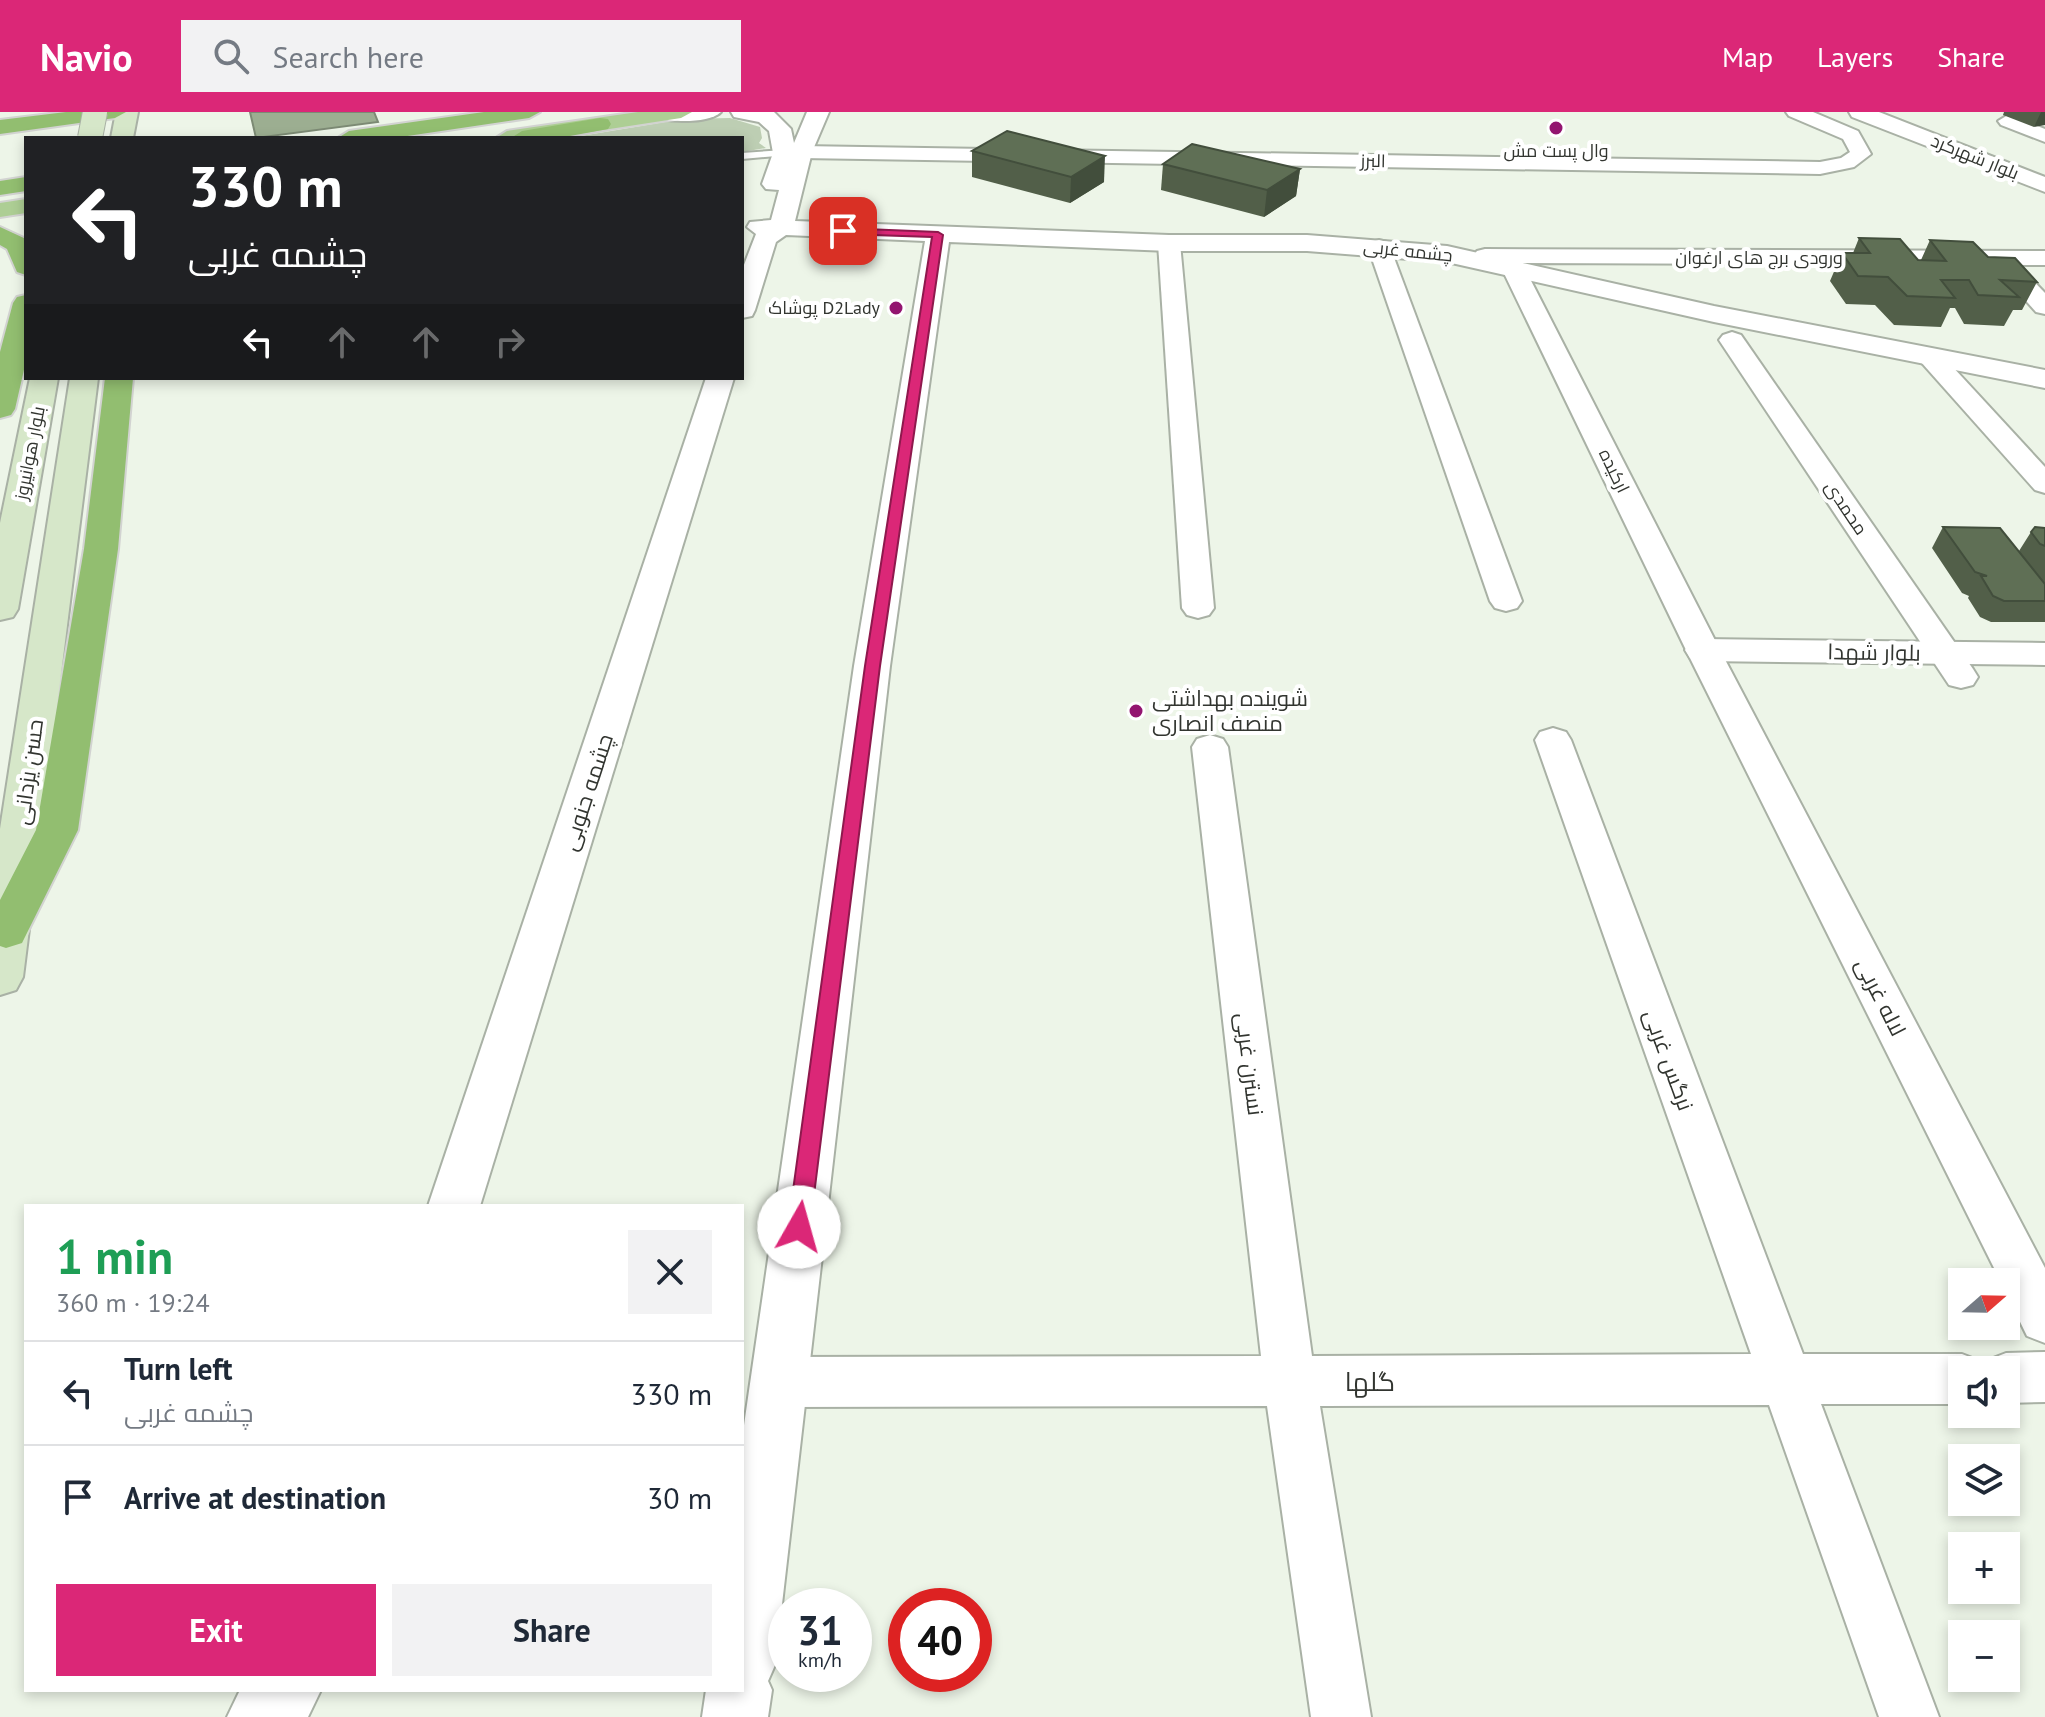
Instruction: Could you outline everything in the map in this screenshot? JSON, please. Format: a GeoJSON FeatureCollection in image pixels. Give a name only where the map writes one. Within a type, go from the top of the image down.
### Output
{"type":"FeatureCollection","features":[{"type":"Feature","properties":{"kind":"highway"},"geometry":{"type":"LineString","coordinates":[[0,127],[115,112]]}},
{"type":"Feature","properties":{"kind":"highway"},"geometry":{"type":"LineString","coordinates":[[363,136],[529,112]]}},
{"type":"Feature","properties":{"kind":"highway"},"geometry":{"type":"LineString","coordinates":[[533,136],[600,124]]}},
{"type":"Feature","properties":{"kind":"highway"},"geometry":{"type":"LineString","coordinates":[[0,188],[24,184]]}},
{"type":"Feature","properties":{"kind":"highway"},"geometry":{"type":"LineString","coordinates":[[0,234],[18,245],[24,262]]}},
{"type":"Feature","properties":{"kind":"highway"},"geometry":{"type":"LineString","coordinates":[[0,409],[24,311]]}},
{"type":"Feature","properties":{"kind":"highway"},"geometry":{"type":"LineString","coordinates":[[6,931],[57,830],[101,549],[119,380]]}},
{"type":"Feature","properties":{"kind":"main road"},"geometry":{"type":"LineString","coordinates":[[90,136],[95,112]]}},
{"type":"Feature","properties":{"kind":"main road"},"geometry":{"type":"LineString","coordinates":[[122,136],[127,112]]}},
{"type":"Feature","properties":{"kind":"main road"},"geometry":{"type":"LineString","coordinates":[[520,136],[675,113]]}},
{"type":"Feature","properties":{"kind":"main road"},"geometry":{"type":"LineString","coordinates":[[0,210],[24,206]]}},
{"type":"Feature","properties":{"kind":"main road","name":"بلوار هوانیروز"},"geometry":{"type":"LineString","coordinates":[[3,592],[44,380]]}},
{"type":"Feature","properties":{"kind":"main road","name":"بلوار هوانیروز"},"geometry":{"type":"LineString","coordinates":[[57,566],[84,380]]}},
{"type":"Feature","properties":{"kind":"main road","name":"حسن یزدانی"},"geometry":{"type":"LineString","coordinates":[[0,977],[57,566]]}},
{"type":"Feature","properties":{"kind":"street"},"geometry":{"type":"LineString","coordinates":[[675,113],[710,112]]}},
{"type":"Feature","properties":{"kind":"street"},"geometry":{"type":"LineString","coordinates":[[742,112],[766,117],[780,129],[792,152]]}},
{"type":"Feature","properties":{"kind":"street"},"geometry":{"type":"LineString","coordinates":[[744,304],[792,152],[818,112]]}},
{"type":"Feature","properties":{"kind":"street","name":"البرز"},"geometry":{"type":"LineString","coordinates":[[792,152],[1820,168],[1847,163],[1861,154],[1851,135],[1796,112]]}},
{"type":"Feature","properties":{"kind":"street","name":"بلوار شهرکرد"},"geometry":{"type":"LineString","coordinates":[[1860,112],[2045,185]]}},
{"type":"Feature","properties":{"kind":"street","name":"بلوار شهرکرد"},"geometry":{"type":"LineString","coordinates":[[1910,112],[2045,164]]}},
{"type":"Feature","properties":{"kind":"street"},"geometry":{"type":"LineString","coordinates":[[2008,121],[2045,136]]}},
{"type":"Feature","properties":{"kind":"street","name":"چشمه غربی"},"geometry":{"type":"LineString","coordinates":[[768,231],[1379,247],[1474,259],[1714,314],[2045,379]]}},
{"type":"Feature","properties":{"kind":"street"},"geometry":{"type":"LineString","coordinates":[[744,1650],[872,666],[938,235]]}},
{"type":"Feature","properties":{"kind":"street"},"geometry":{"type":"LineString","coordinates":[[1169,243],[1198,608]]}},
{"type":"Feature","properties":{"kind":"street"},"geometry":{"type":"LineString","coordinates":[[1379,247],[1506,601]]}},
{"type":"Feature","properties":{"kind":"street","name":"ورودی برج های ارغوان"},"geometry":{"type":"LineString","coordinates":[[1474,259],[1492,254],[1737,259],[2045,258]]}},
{"type":"Feature","properties":{"kind":"street","name":"ارکیده"},"geometry":{"type":"LineString","coordinates":[[1513,267],[1709,663]]}},
{"type":"Feature","properties":{"kind":"street"},"geometry":{"type":"LineString","coordinates":[[2014,274],[2045,307]]}},
{"type":"Feature","properties":{"kind":"street","name":"محمدی"},"geometry":{"type":"LineString","coordinates":[[1732,340],[1953,665]]}},
{"type":"Feature","properties":{"kind":"street"},"geometry":{"type":"LineString","coordinates":[[1930,357],[2045,484]]}},
{"type":"Feature","properties":{"kind":"street","name":"چشمه جنوبی"},"geometry":{"type":"LineString","coordinates":[[455,1204],[719,380]]}},
{"type":"Feature","properties":{"kind":"street","name":"بلوار شهدا"},"geometry":{"type":"LineString","coordinates":[[1953,665],[2045,654]]}},
{"type":"Feature","properties":{"kind":"street","name":"بلوار شهدا"},"geometry":{"type":"LineString","coordinates":[[1709,663],[1953,665],[2045,677]]}},
{"type":"Feature","properties":{"kind":"street","name":"لاله غربی"},"geometry":{"type":"LineString","coordinates":[[1709,663],[2045,1319]]}},
{"type":"Feature","properties":{"kind":"street","name":"نرگس غربی"},"geometry":{"type":"LineString","coordinates":[[1553,740],[1909,1717]]}},
{"type":"Feature","properties":{"kind":"street","name":"نسترن غربی"},"geometry":{"type":"LineString","coordinates":[[1210,747],[1290,1382],[1341,1717]]}},
{"type":"Feature","properties":{"kind":"street"},"geometry":{"type":"LineString","coordinates":[[2020,1378],[2045,1377]]}},
{"type":"Feature","properties":{"kind":"street","name":"گلها"},"geometry":{"type":"LineString","coordinates":[[779,1382],[1948,1379]]}},
{"type":"Feature","properties":{"kind":"street"},"geometry":{"type":"LineString","coordinates":[[260,1717],[286,1692]]}},
{"type":"Feature","properties":{"kind":"street"},"geometry":{"type":"LineString","coordinates":[[289,1717],[297,1692]]}},
{"type":"Feature","properties":{"kind":"street"},"geometry":{"type":"LineString","coordinates":[[735,1717],[739,1692]]}},
{"type":"Feature","properties":{"kind":"lane"},"geometry":{"type":"LineString","coordinates":[[744,156],[792,152]]}},
{"type":"Feature","properties":{"kind":"shaded area"},"geometry":{"type":"Polygon","coordinates":[[[250,112],[374,112],[378,122],[271,136],[256,136],[250,112]]]}},
{"type":"Feature","properties":{"kind":"shaded area"},"geometry":{"type":"Polygon","coordinates":[[[730,118],[760,127],[762,138],[759,143],[766,148],[744,152],[744,136],[581,136],[683,119],[730,118]]]}},
{"type":"Feature","properties":{"kind":"building"},"geometry":{"type":"Polygon","coordinates":[[[1007,131],[1105,156],[1071,177],[972,151],[1007,131]]]}},
{"type":"Feature","properties":{"kind":"building"},"geometry":{"type":"Polygon","coordinates":[[[1192,144],[1300,169],[1267,190],[1163,164],[1192,144]]]}},
{"type":"Feature","properties":{"kind":"building"},"geometry":{"type":"Polygon","coordinates":[[[1859,238],[1900,239],[1918,260],[1946,261],[1930,240],[1973,242],[1988,257],[2015,258],[2037,282],[2000,280],[2019,297],[1978,295],[1969,280],[1941,280],[1955,298],[1907,296],[1888,277],[1858,276],[1842,253],[1870,253],[1859,238]]]}},
{"type":"Feature","properties":{"kind":"building"},"geometry":{"type":"Polygon","coordinates":[[[1943,527],[2000,528],[2045,584],[2045,601],[2004,601],[1993,596],[1981,576],[1987,576],[1975,572],[1943,527]]]}},
{"type":"Feature","properties":{"kind":"building"},"geometry":{"type":"Polygon","coordinates":[[[2035,527],[2045,528],[2045,546],[2031,532],[2035,527]]]}},
{"type":"Feature","properties":{"kind":"place","name":"وال پست مش"},"geometry":{"type":"Point","coordinates":[1556,128]}},
{"type":"Feature","properties":{"kind":"place","name":"پوشاک D2Lady"},"geometry":{"type":"Point","coordinates":[896,308]}},
{"type":"Feature","properties":{"kind":"place","name":"شوینده بهداشتی منصف انصاری"},"geometry":{"type":"Point","coordinates":[1136,711]}},
{"type":"Feature","properties":{"kind":"route"},"geometry":{"type":"LineString","coordinates":[[799,1227],[872,666],[938,235],[843,231]]}}]}
